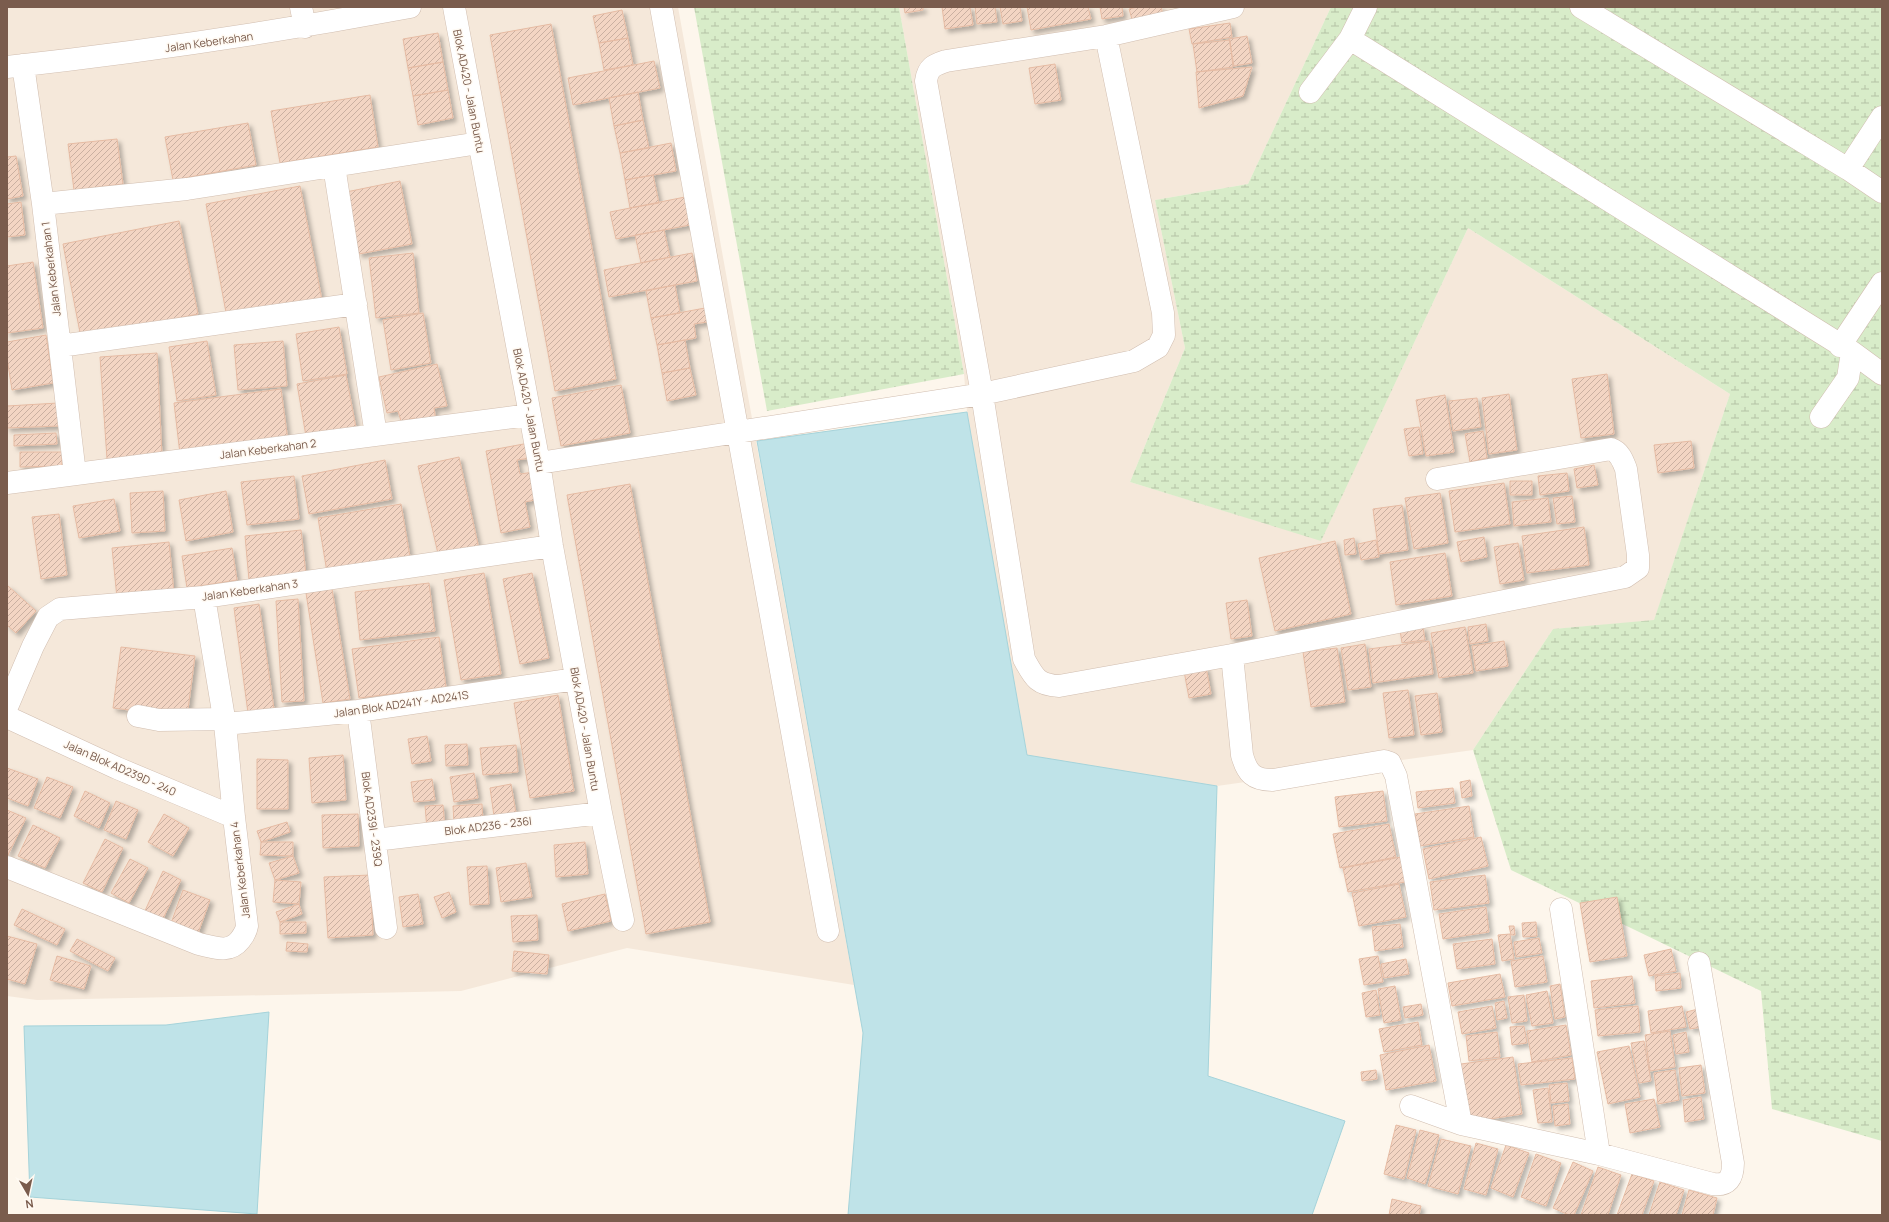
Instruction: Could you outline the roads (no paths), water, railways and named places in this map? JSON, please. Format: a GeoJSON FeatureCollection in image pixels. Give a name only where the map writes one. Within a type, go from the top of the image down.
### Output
{"type":"FeatureCollection","features":[{"type":"Feature","properties":{"kind":"street","name":"Jalan Keberkahan"},"geometry":{"type":"LineString","coordinates":[[15,66],[176,47],[303,17],[410,7]]}},
{"type":"Feature","properties":{"kind":"street","name":"Blok AD420 - Jalan Buntu"},"geometry":{"type":"LineString","coordinates":[[454,7],[539,464],[576,679],[623,920]]}},
{"type":"Feature","properties":{"kind":"street"},"geometry":{"type":"LineString","coordinates":[[661,7],[828,931]]}},
{"type":"Feature","properties":{"kind":"street"},"geometry":{"type":"LineString","coordinates":[[1233,7],[1106,36],[946,61],[934,65],[927,73],[926,81],[982,394],[1024,659],[1032,675],[1040,682],[1059,686],[1232,655],[1625,576],[1638,568],[1638,555],[1626,470],[1623,459],[1614,450],[1611,449],[1437,479]]}},
{"type":"Feature","properties":{"kind":"street"},"geometry":{"type":"LineString","coordinates":[[1310,92],[1350,39],[1366,7]]}},
{"type":"Feature","properties":{"kind":"street"},"geometry":{"type":"LineString","coordinates":[[1581,7],[1848,169],[1882,192]]}},
{"type":"Feature","properties":{"kind":"street"},"geometry":{"type":"LineString","coordinates":[[539,464],[982,394],[1134,361],[1158,347],[1164,336],[1163,313],[1106,36]]}},
{"type":"Feature","properties":{"kind":"street"},"geometry":{"type":"LineString","coordinates":[[1350,39],[1846,349],[1882,374]]}},
{"type":"Feature","properties":{"kind":"street","name":"Jalan Keberkahan 1"},"geometry":{"type":"LineString","coordinates":[[15,66],[43,204],[75,474]]}},
{"type":"Feature","properties":{"kind":"street"},"geometry":{"type":"LineString","coordinates":[[1848,169],[1882,117]]}},
{"type":"Feature","properties":{"kind":"street"},"geometry":{"type":"LineString","coordinates":[[43,204],[187,189],[479,144]]}},
{"type":"Feature","properties":{"kind":"street"},"geometry":{"type":"LineString","coordinates":[[334,166],[376,436]]}},
{"type":"Feature","properties":{"kind":"street"},"geometry":{"type":"LineString","coordinates":[[1821,417],[1848,378],[1846,349],[1882,283]]}},
{"type":"Feature","properties":{"kind":"street"},"geometry":{"type":"LineString","coordinates":[[60,346],[356,304]]}},
{"type":"Feature","properties":{"kind":"street","name":"Jalan Keberkahan 2"},"geometry":{"type":"LineString","coordinates":[[7,482],[376,436],[529,415]]}},
{"type":"Feature","properties":{"kind":"street","name":"Jalan Keberkahan 3"},"geometry":{"type":"LineString","coordinates":[[7,708],[33,646],[48,618],[54,612],[64,608],[204,597],[552,546]]}},
{"type":"Feature","properties":{"kind":"street","name":"Jalan Keberkahan 4"},"geometry":{"type":"LineString","coordinates":[[7,867],[199,944],[225,949],[231,948],[244,936],[247,926],[225,721],[204,597]]}},
{"type":"Feature","properties":{"kind":"street"},"geometry":{"type":"LineString","coordinates":[[1232,655],[1242,755],[1246,768],[1253,776],[1263,780],[1273,780],[1384,761],[1392,767],[1396,776],[1461,1124]]}},
{"type":"Feature","properties":{"kind":"street","name":"Jalan Blok AD241Y - AD241S"},"geometry":{"type":"LineString","coordinates":[[138,716],[158,720],[225,721],[358,711],[576,679]]}},
{"type":"Feature","properties":{"kind":"street","name":"Blok AD239l - 239Q"},"geometry":{"type":"LineString","coordinates":[[358,711],[386,928]]}},
{"type":"Feature","properties":{"kind":"street","name":"Jalan Blok AD239D - 240"},"geometry":{"type":"LineString","coordinates":[[7,717],[117,768],[234,816]]}},
{"type":"Feature","properties":{"kind":"street","name":"Blok AD236 - 236l"},"geometry":{"type":"LineString","coordinates":[[375,840],[601,813]]}},
{"type":"Feature","properties":{"kind":"street"},"geometry":{"type":"LineString","coordinates":[[1561,909],[1599,1154]]}},
{"type":"Feature","properties":{"kind":"street"},"geometry":{"type":"LineString","coordinates":[[1411,1106],[1461,1124],[1599,1154],[1712,1184],[1720,1185],[1727,1183],[1731,1177],[1733,1163],[1699,963]]}},
{"type":"Feature","properties":{"kind":"water"},"geometry":{"type":"Polygon","coordinates":[[[967,412],[1027,755],[1217,786],[1208,1076],[1345,1121],[1312,1215],[848,1215],[863,1033],[757,441],[967,412]]]}},
{"type":"Feature","properties":{"kind":"water"},"geometry":{"type":"Polygon","coordinates":[[[269,1012],[257,1214],[30,1197],[24,1026],[166,1025],[269,1012]]]}}]}
